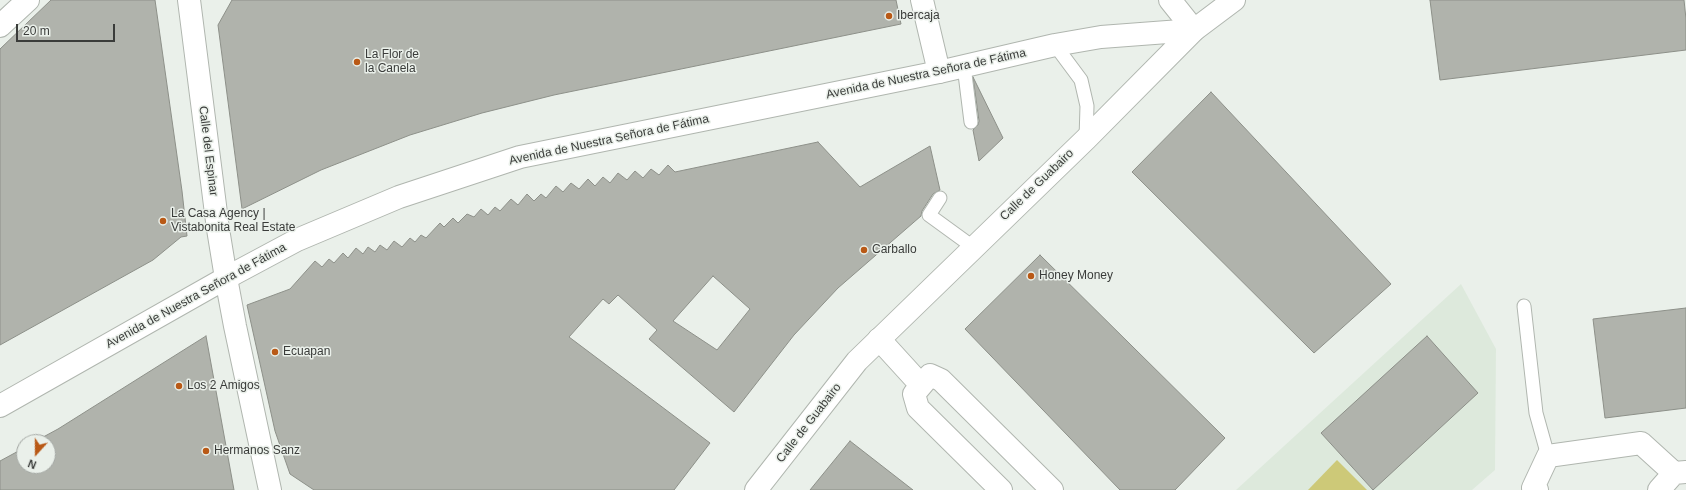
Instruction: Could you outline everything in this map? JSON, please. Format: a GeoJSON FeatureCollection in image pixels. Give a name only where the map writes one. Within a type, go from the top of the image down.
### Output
{"type":"FeatureCollection","features":[{"type":"Feature","properties":{"kind":"street"},"geometry":{"type":"LineString","coordinates":[[0,26],[28,0]]}},
{"type":"Feature","properties":{"kind":"street"},"geometry":{"type":"LineString","coordinates":[[922,0],[939,72]]}},
{"type":"Feature","properties":{"kind":"street"},"geometry":{"type":"LineString","coordinates":[[1170,0],[1194,30]]}},
{"type":"Feature","properties":{"kind":"street","name":"Calle de Guabairo"},"geometry":{"type":"LineString","coordinates":[[756,490],[857,361],[1086,138],[1194,30],[1234,0]]}},
{"type":"Feature","properties":{"kind":"street","name":"Calle del Espinar"},"geometry":{"type":"LineString","coordinates":[[193,2],[217,221],[226,278],[235,326],[271,488]]}},
{"type":"Feature","properties":{"kind":"street","name":"Avenida de Nuestra Señora de Fátima"},"geometry":{"type":"LineString","coordinates":[[0,406],[226,278],[297,240],[399,197],[520,157],[939,72],[1101,37],[1194,30]]}},
{"type":"Feature","properties":{"kind":"street"},"geometry":{"type":"LineString","coordinates":[[879,339],[920,384]]}},
{"type":"Feature","properties":{"kind":"street"},"geometry":{"type":"LineString","coordinates":[[1000,490],[918,408],[914,394],[920,384],[930,376],[941,380],[1052,490]]}},
{"type":"Feature","properties":{"kind":"street"},"geometry":{"type":"LineString","coordinates":[[1537,490],[1533,488],[1548,456],[1641,443],[1680,472],[1659,490]]}},
{"type":"Feature","properties":{"kind":"lane"},"geometry":{"type":"LineString","coordinates":[[1055,46],[1081,80],[1087,106],[1086,138]]}},
{"type":"Feature","properties":{"kind":"lane"},"geometry":{"type":"LineString","coordinates":[[964,66],[971,122]]}},
{"type":"Feature","properties":{"kind":"lane"},"geometry":{"type":"LineString","coordinates":[[940,198],[929,215],[974,247]]}},
{"type":"Feature","properties":{"kind":"lane"},"geometry":{"type":"LineString","coordinates":[[1524,306],[1536,413],[1548,456]]}},
{"type":"Feature","properties":{"kind":"shaded area"},"geometry":{"type":"Polygon","coordinates":[[[1461,284],[1496,349],[1495,470],[1472,490],[1236,490],[1461,284]]]}},
{"type":"Feature","properties":{"kind":"shaded area"},"geometry":{"type":"Polygon","coordinates":[[[1337,460],[1367,490],[1308,490],[1337,460]]]}},
{"type":"Feature","properties":{"kind":"building"},"geometry":{"type":"Polygon","coordinates":[[[51,0],[155,0],[187,236],[181,237],[153,260],[0,345],[0,49],[51,0]]]}},
{"type":"Feature","properties":{"kind":"building"},"geometry":{"type":"Polygon","coordinates":[[[232,0],[896,0],[901,24],[554,95],[482,113],[410,135],[321,170],[242,209],[218,25],[232,0]]]}},
{"type":"Feature","properties":{"kind":"building"},"geometry":{"type":"Polygon","coordinates":[[[1430,0],[1684,0],[1686,19],[1686,50],[1440,80],[1430,0]]]}},
{"type":"Feature","properties":{"kind":"building"},"geometry":{"type":"Polygon","coordinates":[[[973,77],[1003,138],[979,161],[973,130],[978,125],[979,121],[973,77]]]}},
{"type":"Feature","properties":{"kind":"building"},"geometry":{"type":"Polygon","coordinates":[[[1211,92],[1391,284],[1314,353],[1132,172],[1211,92]]]}},
{"type":"Feature","properties":{"kind":"building"},"geometry":{"type":"Polygon","coordinates":[[[818,142],[860,187],[930,146],[940,190],[933,194],[922,211],[921,216],[838,288],[794,335],[734,412],[649,339],[657,330],[618,295],[609,304],[603,299],[569,337],[710,443],[674,490],[314,490],[290,474],[275,431],[247,305],[290,289],[315,261],[322,267],[329,259],[334,263],[343,253],[348,258],[356,248],[363,254],[368,247],[375,252],[380,245],[387,250],[394,241],[402,247],[410,238],[415,242],[421,235],[426,238],[440,223],[444,227],[453,218],[458,223],[467,214],[474,217],[481,209],[488,215],[495,207],[500,211],[511,199],[518,205],[527,194],[534,201],[541,194],[546,198],[556,186],[563,192],[571,183],[579,189],[588,179],[595,186],[603,177],[610,183],[618,173],[627,180],[635,171],[643,178],[651,169],[659,175],[668,165],[675,172],[818,142]],[[713,276],[673,321],[717,350],[750,309],[713,276]]]}},
{"type":"Feature","properties":{"kind":"building"},"geometry":{"type":"Polygon","coordinates":[[[1040,255],[1225,438],[1175,490],[1120,490],[965,329],[1040,255]]]}},
{"type":"Feature","properties":{"kind":"building"},"geometry":{"type":"Polygon","coordinates":[[[1686,308],[1686,408],[1605,418],[1593,319],[1686,308]]]}},
{"type":"Feature","properties":{"kind":"building"},"geometry":{"type":"Polygon","coordinates":[[[206,336],[234,490],[0,490],[0,461],[16,452],[16,474],[56,474],[56,434],[49,434],[206,336]]]}},
{"type":"Feature","properties":{"kind":"building"},"geometry":{"type":"Polygon","coordinates":[[[1427,336],[1478,393],[1373,490],[1321,433],[1427,336]]]}},
{"type":"Feature","properties":{"kind":"building"},"geometry":{"type":"Polygon","coordinates":[[[850,441],[913,490],[810,490],[850,441]]]}},
{"type":"Feature","properties":{"kind":"place","name":"Ibercaja"},"geometry":{"type":"Point","coordinates":[889,16]}},
{"type":"Feature","properties":{"kind":"place","name":"La Flor de la Canela"},"geometry":{"type":"Point","coordinates":[357,62]}},
{"type":"Feature","properties":{"kind":"place","name":"La Casa Agency | Vistabonita Real Estate"},"geometry":{"type":"Point","coordinates":[163,221]}},
{"type":"Feature","properties":{"kind":"place","name":"Carballo"},"geometry":{"type":"Point","coordinates":[864,250]}},
{"type":"Feature","properties":{"kind":"place","name":"Honey Money"},"geometry":{"type":"Point","coordinates":[1031,276]}},
{"type":"Feature","properties":{"kind":"place","name":"Ecuapan"},"geometry":{"type":"Point","coordinates":[275,352]}},
{"type":"Feature","properties":{"kind":"place","name":"Los 2 Amigos"},"geometry":{"type":"Point","coordinates":[179,386]}},
{"type":"Feature","properties":{"kind":"place","name":"Hermanos Sanz"},"geometry":{"type":"Point","coordinates":[206,451]}}]}
